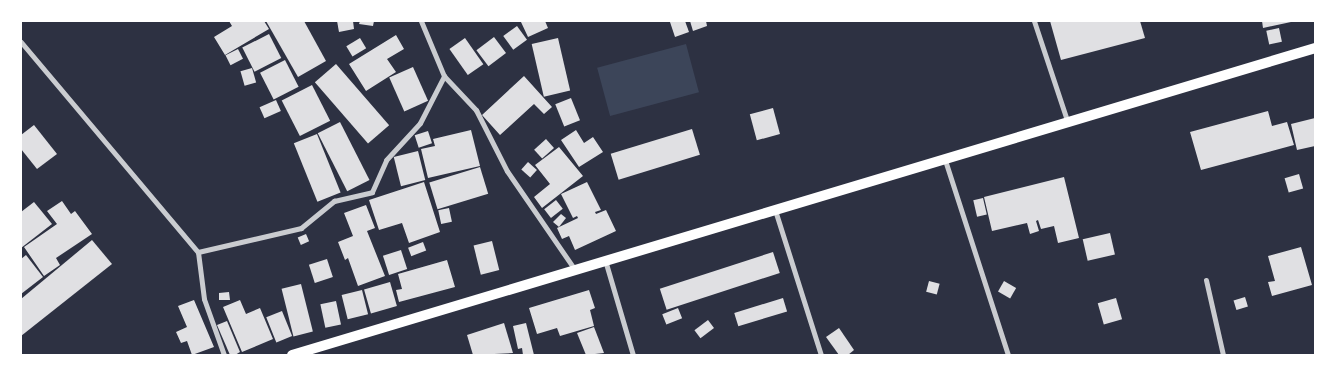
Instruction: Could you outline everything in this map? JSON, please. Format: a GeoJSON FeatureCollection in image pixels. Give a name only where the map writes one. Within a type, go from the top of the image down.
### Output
{"type":"FeatureCollection","features":[{"type":"Feature","properties":{"kind":"main road"},"geometry":{"type":"LineString","coordinates":[[292,355],[1315,48]]}},
{"type":"Feature","properties":{"kind":"street"},"geometry":{"type":"LineString","coordinates":[[421,21],[444,76],[476,110],[507,171],[575,270]]}},
{"type":"Feature","properties":{"kind":"street"},"geometry":{"type":"LineString","coordinates":[[1034,21],[1068,123]]}},
{"type":"Feature","properties":{"kind":"street"},"geometry":{"type":"LineString","coordinates":[[21,42],[198,252],[204,299],[224,355]]}},
{"type":"Feature","properties":{"kind":"street"},"geometry":{"type":"LineString","coordinates":[[198,252],[300,228],[334,201],[372,192],[386,160],[420,123],[444,76]]}},
{"type":"Feature","properties":{"kind":"street"},"geometry":{"type":"LineString","coordinates":[[945,160],[1008,355]]}},
{"type":"Feature","properties":{"kind":"street"},"geometry":{"type":"LineString","coordinates":[[775,209],[820,355]]}},
{"type":"Feature","properties":{"kind":"street"},"geometry":{"type":"LineString","coordinates":[[604,260],[633,355]]}},
{"type":"Feature","properties":{"kind":"street"},"geometry":{"type":"LineString","coordinates":[[1206,280],[1223,355]]}},
{"type":"Feature","properties":{"kind":"shaded area"},"geometry":{"type":"Polygon","coordinates":[[[686,44],[699,92],[610,116],[597,68],[686,44]]]}},
{"type":"Feature","properties":{"kind":"building"},"geometry":{"type":"Polygon","coordinates":[[[229,21],[264,21],[269,29],[225,55],[214,37],[232,26],[229,21]]]}},
{"type":"Feature","properties":{"kind":"building"},"geometry":{"type":"Polygon","coordinates":[[[266,21],[304,21],[326,61],[298,77],[266,21]]]}},
{"type":"Feature","properties":{"kind":"building"},"geometry":{"type":"Polygon","coordinates":[[[337,21],[353,21],[354,29],[339,32],[337,21]]]}},
{"type":"Feature","properties":{"kind":"building"},"geometry":{"type":"Polygon","coordinates":[[[360,21],[374,21],[373,26],[359,24],[360,21]]]}},
{"type":"Feature","properties":{"kind":"building"},"geometry":{"type":"Polygon","coordinates":[[[522,21],[545,21],[548,28],[528,37],[522,21]]]}},
{"type":"Feature","properties":{"kind":"building"},"geometry":{"type":"Polygon","coordinates":[[[685,21],[689,32],[675,37],[670,22],[685,21]]]}},
{"type":"Feature","properties":{"kind":"building"},"geometry":{"type":"Polygon","coordinates":[[[690,21],[706,21],[707,26],[693,31],[690,21]]]}},
{"type":"Feature","properties":{"kind":"building"},"geometry":{"type":"Polygon","coordinates":[[[1050,21],[1140,21],[1145,38],[1061,60],[1050,21]]]}},
{"type":"Feature","properties":{"kind":"building"},"geometry":{"type":"Polygon","coordinates":[[[1262,21],[1291,21],[1291,22],[1263,28],[1262,21]]]}},
{"type":"Feature","properties":{"kind":"building"},"geometry":{"type":"Polygon","coordinates":[[[517,26],[527,40],[513,50],[503,36],[517,26]]]}},
{"type":"Feature","properties":{"kind":"building"},"geometry":{"type":"Polygon","coordinates":[[[1279,28],[1282,42],[1269,44],[1266,31],[1279,28]]]}},
{"type":"Feature","properties":{"kind":"building"},"geometry":{"type":"Polygon","coordinates":[[[269,34],[281,58],[255,72],[242,48],[269,34]]]}},
{"type":"Feature","properties":{"kind":"building"},"geometry":{"type":"Polygon","coordinates":[[[396,35],[404,49],[387,59],[396,72],[366,91],[349,64],[396,35]]]}},
{"type":"Feature","properties":{"kind":"building"},"geometry":{"type":"Polygon","coordinates":[[[494,37],[506,53],[488,66],[476,50],[494,37]]]}},
{"type":"Feature","properties":{"kind":"building"},"geometry":{"type":"Polygon","coordinates":[[[360,38],[366,48],[352,57],[346,46],[360,38]]]}},
{"type":"Feature","properties":{"kind":"building"},"geometry":{"type":"Polygon","coordinates":[[[465,38],[483,64],[468,75],[449,49],[465,38]]]}},
{"type":"Feature","properties":{"kind":"building"},"geometry":{"type":"Polygon","coordinates":[[[558,38],[570,91],[544,97],[532,44],[558,38]]]}},
{"type":"Feature","properties":{"kind":"building"},"geometry":{"type":"Polygon","coordinates":[[[238,49],[243,59],[231,65],[226,55],[238,49]]]}},
{"type":"Feature","properties":{"kind":"building"},"geometry":{"type":"Polygon","coordinates":[[[285,60],[299,87],[274,99],[260,73],[285,60]]]}},
{"type":"Feature","properties":{"kind":"building"},"geometry":{"type":"Polygon","coordinates":[[[336,64],[389,125],[368,144],[315,82],[336,64]]]}},
{"type":"Feature","properties":{"kind":"building"},"geometry":{"type":"Polygon","coordinates":[[[413,67],[428,101],[404,111],[389,78],[413,67]]]}},
{"type":"Feature","properties":{"kind":"building"},"geometry":{"type":"Polygon","coordinates":[[[252,68],[256,82],[245,86],[240,71],[252,68]]]}},
{"type":"Feature","properties":{"kind":"building"},"geometry":{"type":"Polygon","coordinates":[[[524,76],[552,107],[544,114],[534,104],[500,135],[482,115],[524,76]]]}},
{"type":"Feature","properties":{"kind":"building"},"geometry":{"type":"Polygon","coordinates":[[[312,85],[330,121],[300,136],[282,100],[312,85]]]}},
{"type":"Feature","properties":{"kind":"building"},"geometry":{"type":"Polygon","coordinates":[[[571,98],[580,120],[564,127],[555,104],[571,98]]]}},
{"type":"Feature","properties":{"kind":"building"},"geometry":{"type":"Polygon","coordinates":[[[276,100],[281,111],[264,118],[260,107],[276,100]]]}},
{"type":"Feature","properties":{"kind":"building"},"geometry":{"type":"Polygon","coordinates":[[[773,108],[780,134],[757,140],[750,114],[773,108]]]}},
{"type":"Feature","properties":{"kind":"building"},"geometry":{"type":"Polygon","coordinates":[[[1268,111],[1272,126],[1287,122],[1294,145],[1201,170],[1190,132],[1268,111]]]}},
{"type":"Feature","properties":{"kind":"building"},"geometry":{"type":"Polygon","coordinates":[[[1315,118],[1315,146],[1297,150],[1291,124],[1315,118]]]}},
{"type":"Feature","properties":{"kind":"building"},"geometry":{"type":"Polygon","coordinates":[[[340,122],[370,180],[347,191],[318,133],[340,122]]]}},
{"type":"Feature","properties":{"kind":"building"},"geometry":{"type":"Polygon","coordinates":[[[34,125],[57,154],[37,169],[21,149],[21,135],[34,125]]]}},
{"type":"Feature","properties":{"kind":"building"},"geometry":{"type":"Polygon","coordinates":[[[692,129],[700,155],[619,180],[611,154],[692,129]]]}},
{"type":"Feature","properties":{"kind":"building"},"geometry":{"type":"Polygon","coordinates":[[[471,130],[480,166],[428,178],[421,149],[435,146],[433,139],[471,130]]]}},
{"type":"Feature","properties":{"kind":"building"},"geometry":{"type":"Polygon","coordinates":[[[576,130],[584,143],[593,137],[603,152],[579,167],[561,140],[576,130]]]}},
{"type":"Feature","properties":{"kind":"building"},"geometry":{"type":"Polygon","coordinates":[[[428,131],[432,143],[419,148],[415,135],[428,131]]]}},
{"type":"Feature","properties":{"kind":"building"},"geometry":{"type":"Polygon","coordinates":[[[317,134],[341,192],[317,202],[294,143],[317,134]]]}},
{"type":"Feature","properties":{"kind":"building"},"geometry":{"type":"Polygon","coordinates":[[[546,139],[554,148],[542,159],[534,150],[546,139]]]}},
{"type":"Feature","properties":{"kind":"building"},"geometry":{"type":"Polygon","coordinates":[[[559,147],[583,176],[542,208],[534,197],[550,184],[535,165],[559,147]]]}},
{"type":"Feature","properties":{"kind":"building"},"geometry":{"type":"Polygon","coordinates":[[[418,151],[425,180],[401,186],[394,157],[418,151]]]}},
{"type":"Feature","properties":{"kind":"building"},"geometry":{"type":"Polygon","coordinates":[[[528,162],[537,170],[530,177],[521,169],[528,162]]]}},
{"type":"Feature","properties":{"kind":"building"},"geometry":{"type":"Polygon","coordinates":[[[480,167],[488,194],[438,209],[429,182],[480,167]]]}},
{"type":"Feature","properties":{"kind":"building"},"geometry":{"type":"Polygon","coordinates":[[[1299,174],[1303,188],[1289,193],[1285,178],[1299,174]]]}},
{"type":"Feature","properties":{"kind":"building"},"geometry":{"type":"Polygon","coordinates":[[[1064,177],[1079,238],[1058,243],[1054,226],[1041,229],[1038,220],[1036,221],[1039,231],[1030,234],[1027,223],[992,231],[984,197],[1064,177]]]}},
{"type":"Feature","properties":{"kind":"building"},"geometry":{"type":"Polygon","coordinates":[[[424,182],[440,232],[409,243],[402,223],[379,230],[369,200],[424,182]]]}},
{"type":"Feature","properties":{"kind":"building"},"geometry":{"type":"Polygon","coordinates":[[[587,182],[601,210],[595,212],[596,214],[606,210],[616,231],[575,250],[569,236],[562,239],[557,228],[578,218],[577,216],[573,218],[561,194],[587,182]]]}},
{"type":"Feature","properties":{"kind":"building"},"geometry":{"type":"Polygon","coordinates":[[[983,198],[987,215],[977,217],[973,200],[983,198]]]}},
{"type":"Feature","properties":{"kind":"building"},"geometry":{"type":"Polygon","coordinates":[[[556,200],[563,209],[551,218],[544,209],[556,200]]]}},
{"type":"Feature","properties":{"kind":"building"},"geometry":{"type":"Polygon","coordinates":[[[62,201],[71,214],[75,211],[92,234],[56,258],[60,265],[44,276],[24,247],[57,224],[47,211],[62,201]]]}},
{"type":"Feature","properties":{"kind":"building"},"geometry":{"type":"Polygon","coordinates":[[[34,202],[52,224],[21,248],[21,212],[34,202]]]}},
{"type":"Feature","properties":{"kind":"building"},"geometry":{"type":"Polygon","coordinates":[[[366,205],[375,228],[367,231],[385,276],[358,286],[348,258],[345,260],[338,242],[353,236],[344,213],[366,205]]]}},
{"type":"Feature","properties":{"kind":"building"},"geometry":{"type":"Polygon","coordinates":[[[449,208],[452,222],[441,224],[438,210],[449,208]]]}},
{"type":"Feature","properties":{"kind":"building"},"geometry":{"type":"Polygon","coordinates":[[[561,214],[566,218],[559,227],[553,222],[561,214]]]}},
{"type":"Feature","properties":{"kind":"building"},"geometry":{"type":"Polygon","coordinates":[[[1110,233],[1115,254],[1088,261],[1083,239],[1110,233]]]}},
{"type":"Feature","properties":{"kind":"building"},"geometry":{"type":"Polygon","coordinates":[[[306,234],[309,241],[301,245],[298,238],[306,234]]]}},
{"type":"Feature","properties":{"kind":"building"},"geometry":{"type":"Polygon","coordinates":[[[92,240],[112,264],[21,336],[21,299],[92,240]]]}},
{"type":"Feature","properties":{"kind":"building"},"geometry":{"type":"Polygon","coordinates":[[[492,241],[499,270],[481,275],[474,246],[492,241]]]}},
{"type":"Feature","properties":{"kind":"building"},"geometry":{"type":"Polygon","coordinates":[[[423,242],[426,250],[411,256],[408,248],[423,242]]]}},
{"type":"Feature","properties":{"kind":"building"},"geometry":{"type":"Polygon","coordinates":[[[1301,247],[1312,285],[1272,296],[1268,282],[1275,281],[1268,256],[1301,247]]]}},
{"type":"Feature","properties":{"kind":"building"},"geometry":{"type":"Polygon","coordinates":[[[401,250],[407,269],[389,275],[383,256],[401,250]]]}},
{"type":"Feature","properties":{"kind":"building"},"geometry":{"type":"Polygon","coordinates":[[[773,252],[780,273],[667,310],[660,289],[773,252]]]}},
{"type":"Feature","properties":{"kind":"building"},"geometry":{"type":"Polygon","coordinates":[[[26,255],[43,277],[21,294],[21,259],[26,255]]]}},
{"type":"Feature","properties":{"kind":"building"},"geometry":{"type":"Polygon","coordinates":[[[327,259],[333,277],[315,283],[309,265],[327,259]]]}},
{"type":"Feature","properties":{"kind":"building"},"geometry":{"type":"Polygon","coordinates":[[[447,260],[455,287],[399,302],[396,290],[402,289],[398,274],[447,260]]]}},
{"type":"Feature","properties":{"kind":"building"},"geometry":{"type":"Polygon","coordinates":[[[929,281],[940,284],[937,294],[926,292],[929,281]]]}},
{"type":"Feature","properties":{"kind":"building"},"geometry":{"type":"Polygon","coordinates":[[[1004,281],[1016,288],[1010,298],[998,291],[1004,281]]]}},
{"type":"Feature","properties":{"kind":"building"},"geometry":{"type":"Polygon","coordinates":[[[390,282],[397,306],[371,313],[364,289],[390,282]]]}},
{"type":"Feature","properties":{"kind":"building"},"geometry":{"type":"Polygon","coordinates":[[[301,284],[313,332],[293,336],[282,289],[301,284]]]}},
{"type":"Feature","properties":{"kind":"building"},"geometry":{"type":"Polygon","coordinates":[[[362,290],[368,314],[348,319],[342,295],[362,290]]]}},
{"type":"Feature","properties":{"kind":"building"},"geometry":{"type":"Polygon","coordinates":[[[589,290],[595,308],[590,310],[594,326],[560,336],[557,328],[537,334],[529,308],[589,290]]]}},
{"type":"Feature","properties":{"kind":"building"},"geometry":{"type":"Polygon","coordinates":[[[229,292],[230,300],[219,300],[219,293],[229,292]]]}},
{"type":"Feature","properties":{"kind":"building"},"geometry":{"type":"Polygon","coordinates":[[[1245,297],[1248,307],[1236,310],[1234,301],[1245,297]]]}},
{"type":"Feature","properties":{"kind":"building"},"geometry":{"type":"Polygon","coordinates":[[[783,298],[787,311],[738,326],[734,313],[783,298]]]}},
{"type":"Feature","properties":{"kind":"building"},"geometry":{"type":"Polygon","coordinates":[[[1116,298],[1122,319],[1104,324],[1098,303],[1116,298]]]}},
{"type":"Feature","properties":{"kind":"building"},"geometry":{"type":"Polygon","coordinates":[[[194,300],[214,347],[192,355],[187,341],[181,343],[176,332],[187,327],[178,306],[194,300]]]}},
{"type":"Feature","properties":{"kind":"building"},"geometry":{"type":"Polygon","coordinates":[[[240,300],[246,314],[260,308],[273,339],[242,352],[223,307],[240,300]]]}},
{"type":"Feature","properties":{"kind":"building"},"geometry":{"type":"Polygon","coordinates":[[[336,301],[341,324],[325,328],[320,304],[336,301]]]}},
{"type":"Feature","properties":{"kind":"building"},"geometry":{"type":"Polygon","coordinates":[[[678,308],[682,318],[666,325],[662,314],[678,308]]]}},
{"type":"Feature","properties":{"kind":"building"},"geometry":{"type":"Polygon","coordinates":[[[282,311],[292,336],[276,342],[266,317],[282,311]]]}},
{"type":"Feature","properties":{"kind":"building"},"geometry":{"type":"Polygon","coordinates":[[[708,320],[714,328],[700,338],[694,330],[708,320]]]}},
{"type":"Feature","properties":{"kind":"building"},"geometry":{"type":"Polygon","coordinates":[[[227,321],[240,352],[235,355],[230,355],[217,325],[227,321]]]}},
{"type":"Feature","properties":{"kind":"building"},"geometry":{"type":"Polygon","coordinates":[[[504,323],[513,353],[473,355],[467,335],[504,323]]]}},
{"type":"Feature","properties":{"kind":"building"},"geometry":{"type":"Polygon","coordinates":[[[526,323],[534,355],[523,355],[522,348],[518,349],[513,326],[526,323]]]}},
{"type":"Feature","properties":{"kind":"building"},"geometry":{"type":"Polygon","coordinates":[[[594,327],[604,353],[586,355],[577,333],[594,327]]]}},
{"type":"Feature","properties":{"kind":"building"},"geometry":{"type":"Polygon","coordinates":[[[839,328],[854,350],[848,355],[839,355],[826,337],[839,328]]]}}]}
